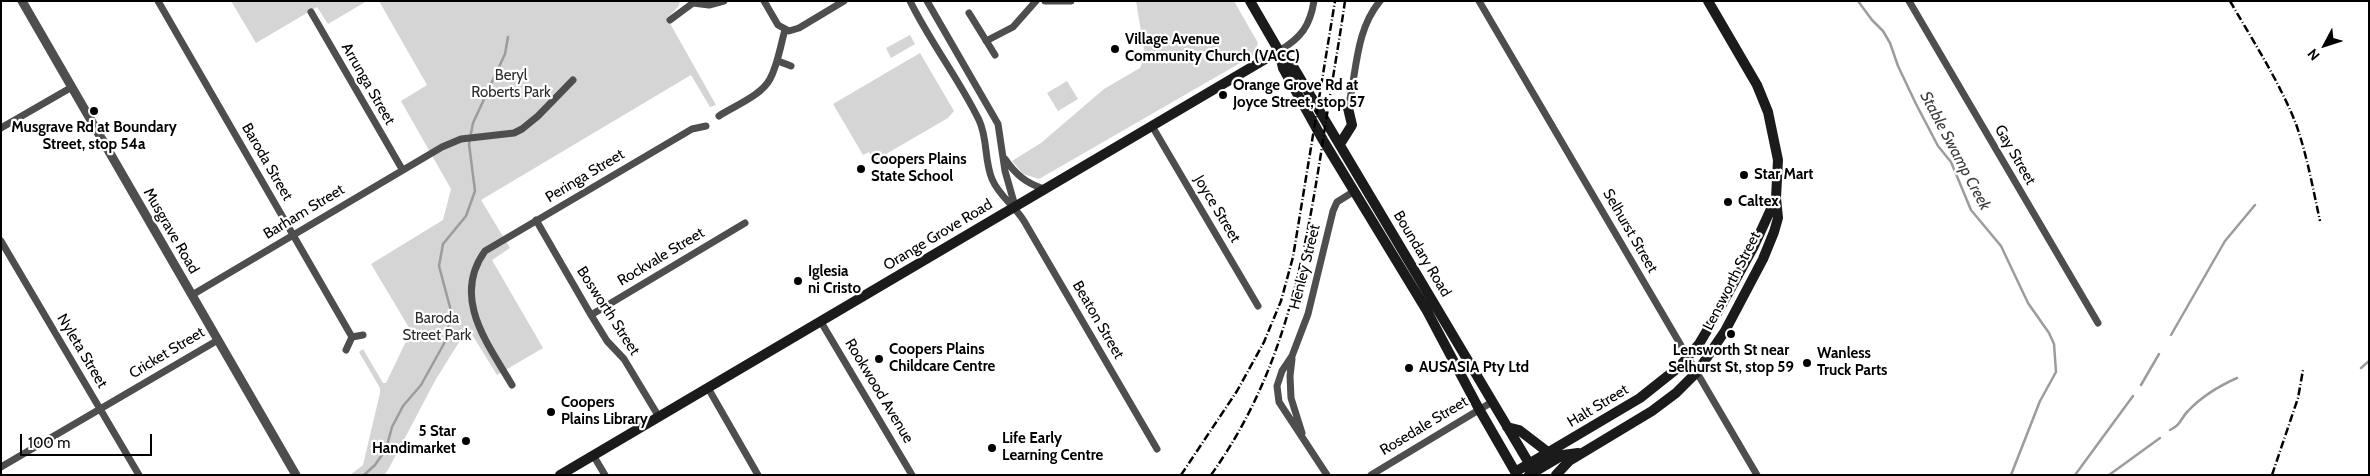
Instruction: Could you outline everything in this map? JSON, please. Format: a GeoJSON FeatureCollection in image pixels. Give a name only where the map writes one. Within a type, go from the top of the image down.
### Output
{"type":"FeatureCollection","features":[{"type":"Feature","properties":{"kind":"main road","name":"Boundary Road"},"geometry":{"type":"LineString","coordinates":[[1250,1],[1279,51],[1286,72],[1353,192],[1427,311],[1478,409],[1516,473]]}},
{"type":"Feature","properties":{"kind":"main road","name":"Lensworth Street"},"geometry":{"type":"LineString","coordinates":[[1697,372],[1725,331],[1763,259],[1778,218],[1776,198],[1778,160],[1768,112],[1757,85],[1708,1]]}},
{"type":"Feature","properties":{"kind":"main road","name":"Orange Grove Road"},"geometry":{"type":"LineString","coordinates":[[560,475],[1279,51]]}},
{"type":"Feature","properties":{"kind":"main road","name":"Boundary Road"},"geometry":{"type":"LineString","coordinates":[[1279,51],[1291,63],[1340,144],[1532,471]]}},
{"type":"Feature","properties":{"kind":"main road"},"geometry":{"type":"LineString","coordinates":[[1340,144],[1352,125],[1348,108]]}},
{"type":"Feature","properties":{"kind":"main road","name":"Lensworth Street"},"geometry":{"type":"LineString","coordinates":[[1688,358],[1715,317],[1754,246],[1776,198]]}},
{"type":"Feature","properties":{"kind":"main road","name":"Halt Street"},"geometry":{"type":"LineString","coordinates":[[1532,471],[1549,453],[1655,389],[1688,358]]}},
{"type":"Feature","properties":{"kind":"main road","name":"Halt Street"},"geometry":{"type":"LineString","coordinates":[[1516,473],[1532,471],[1563,455],[1584,452],[1652,412],[1676,393],[1697,372]]}},
{"type":"Feature","properties":{"kind":"main road"},"geometry":{"type":"LineString","coordinates":[[1507,427],[1519,430],[1549,453]]}},
{"type":"Feature","properties":{"kind":"main road"},"geometry":{"type":"LineString","coordinates":[[1556,475],[1566,463],[1584,452]]}},
{"type":"Feature","properties":{"kind":"street","name":"Musgrave Road"},"geometry":{"type":"LineString","coordinates":[[22,1],[296,475]]}},
{"type":"Feature","properties":{"kind":"street","name":"Baroda Street"},"geometry":{"type":"LineString","coordinates":[[158,1],[352,337]]}},
{"type":"Feature","properties":{"kind":"street"},"geometry":{"type":"LineString","coordinates":[[670,20],[692,2],[709,5],[724,1]]}},
{"type":"Feature","properties":{"kind":"street"},"geometry":{"type":"LineString","coordinates":[[764,1],[778,25],[785,30],[799,28],[844,1]]}},
{"type":"Feature","properties":{"kind":"street"},"geometry":{"type":"LineString","coordinates":[[910,1],[981,124],[987,164],[992,181],[1002,196],[1015,206]]}},
{"type":"Feature","properties":{"kind":"street"},"geometry":{"type":"LineString","coordinates":[[927,1],[998,124],[1006,172],[1015,206]]}},
{"type":"Feature","properties":{"kind":"street"},"geometry":{"type":"LineString","coordinates":[[986,41],[1013,26],[1036,1]]}},
{"type":"Feature","properties":{"kind":"street"},"geometry":{"type":"LineString","coordinates":[[1045,1],[1071,1]]}},
{"type":"Feature","properties":{"kind":"street"},"geometry":{"type":"LineString","coordinates":[[1279,51],[1303,34],[1308,25],[1314,1]]}},
{"type":"Feature","properties":{"kind":"street"},"geometry":{"type":"LineString","coordinates":[[1348,108],[1362,33],[1370,15],[1380,1]]}},
{"type":"Feature","properties":{"kind":"street","name":"Selhurst Street"},"geometry":{"type":"LineString","coordinates":[[1479,1],[1757,475]]}},
{"type":"Feature","properties":{"kind":"street","name":"Gay Street"},"geometry":{"type":"LineString","coordinates":[[1909,1],[2098,323]]}},
{"type":"Feature","properties":{"kind":"street","name":"Arrunga Street"},"geometry":{"type":"LineString","coordinates":[[311,12],[402,169]]}},
{"type":"Feature","properties":{"kind":"street"},"geometry":{"type":"LineString","coordinates":[[969,13],[995,55]]}},
{"type":"Feature","properties":{"kind":"street"},"geometry":{"type":"LineString","coordinates":[[719,116],[760,90],[769,81],[778,60],[785,30]]}},
{"type":"Feature","properties":{"kind":"street"},"geometry":{"type":"LineString","coordinates":[[778,60],[791,66]]}},
{"type":"Feature","properties":{"kind":"street","name":"Barham Street"},"geometry":{"type":"LineString","coordinates":[[192,295],[430,154],[461,139],[514,133],[522,129],[538,116],[573,80]]}},
{"type":"Feature","properties":{"kind":"street"},"geometry":{"type":"LineString","coordinates":[[1,128],[72,87]]}},
{"type":"Feature","properties":{"kind":"street","name":"Peringa Street"},"geometry":{"type":"LineString","coordinates":[[512,385],[475,319],[470,299],[476,267],[485,251],[692,129],[706,126]]}},
{"type":"Feature","properties":{"kind":"street","name":"Joyce Street"},"geometry":{"type":"LineString","coordinates":[[1152,126],[1258,306]]}},
{"type":"Feature","properties":{"kind":"street"},"geometry":{"type":"LineString","coordinates":[[1005,158],[1014,172],[1029,184],[1044,189]]}},
{"type":"Feature","properties":{"kind":"street","name":"Henley Street"},"geometry":{"type":"LineString","coordinates":[[1302,433],[1293,425],[1277,394],[1278,381],[1292,356],[1308,314],[1333,211],[1338,202],[1353,192]]}},
{"type":"Feature","properties":{"kind":"street","name":"Beaton Street"},"geometry":{"type":"LineString","coordinates":[[1015,206],[1157,448]]}},
{"type":"Feature","properties":{"kind":"street","name":"Bosworth Street"},"geometry":{"type":"LineString","coordinates":[[536,220],[591,316],[607,341],[624,359],[659,417]]}},
{"type":"Feature","properties":{"kind":"street","name":"Rockvale Street"},"geometry":{"type":"LineString","coordinates":[[591,316],[745,223]]}},
{"type":"Feature","properties":{"kind":"street","name":"Nyleta Street"},"geometry":{"type":"LineString","coordinates":[[1,241],[140,475]]}},
{"type":"Feature","properties":{"kind":"street","name":"Rookwood Avenue"},"geometry":{"type":"LineString","coordinates":[[821,322],[912,475]]}},
{"type":"Feature","properties":{"kind":"street"},"geometry":{"type":"LineString","coordinates":[[346,350],[352,337],[363,335]]}},
{"type":"Feature","properties":{"kind":"street","name":"Cricket Street"},"geometry":{"type":"LineString","coordinates":[[1,467],[218,340]]}},
{"type":"Feature","properties":{"kind":"street","name":"Henley Street"},"geometry":{"type":"LineString","coordinates":[[1292,356],[1290,390],[1292,404],[1302,433],[1327,475]]}},
{"type":"Feature","properties":{"kind":"street"},"geometry":{"type":"LineString","coordinates":[[708,388],[758,475]]}},
{"type":"Feature","properties":{"kind":"street","name":"Rosedale Street"},"geometry":{"type":"LineString","coordinates":[[1371,475],[1492,402]]}},
{"type":"Feature","properties":{"kind":"street"},"geometry":{"type":"LineString","coordinates":[[593,455],[605,475]]}},
{"type":"Feature","properties":{"kind":"green space"},"geometry":{"type":"Polygon","coordinates":[[[231,1],[367,1],[328,24],[317,7],[256,43],[231,1]]]}},
{"type":"Feature","properties":{"kind":"green space","name":"Beryl Roberts Park"},"geometry":{"type":"Polygon","coordinates":[[[379,1],[680,1],[679,6],[667,18],[716,105],[710,107],[691,75],[481,200],[510,248],[492,260],[543,348],[497,375],[468,328],[436,379],[384,475],[350,475],[363,465],[380,393],[380,388],[359,352],[363,349],[383,383],[386,383],[411,331],[371,264],[443,220],[451,189],[401,101],[427,85],[379,1]]]}},
{"type":"Feature","properties":{"kind":"green space"},"geometry":{"type":"Polygon","coordinates":[[[1136,1],[1234,1],[1258,43],[1254,55],[1039,179],[1023,174],[1012,161],[1041,143],[1104,89],[1140,68],[1145,55],[1136,1]]]}},
{"type":"Feature","properties":{"kind":"green space"},"geometry":{"type":"Polygon","coordinates":[[[910,35],[915,44],[891,58],[886,48],[910,35]]]}},
{"type":"Feature","properties":{"kind":"green space"},"geometry":{"type":"Polygon","coordinates":[[[920,53],[954,111],[948,118],[874,161],[869,152],[863,155],[833,104],[920,53]]]}},
{"type":"Feature","properties":{"kind":"green space"},"geometry":{"type":"Polygon","coordinates":[[[1067,81],[1078,99],[1058,111],[1047,93],[1067,81]]]}},
{"type":"Feature","properties":{"kind":"waterway","name":"Stable Swamp Creek"},"geometry":{"type":"LineString","coordinates":[[1858,1],[1883,31],[1890,43],[1898,66],[1916,104],[1938,146],[1951,162],[1971,210],[2001,246],[2028,303],[2049,333],[2054,344],[2056,372],[2040,401],[2011,475]]}},
{"type":"Feature","properties":{"kind":"waterway","name":"Stable Swamp Creek"},"geometry":{"type":"LineString","coordinates":[[364,475],[375,465],[386,449],[392,427],[403,406],[421,385],[446,340],[451,311],[439,266],[443,244],[466,216],[475,191],[469,144],[473,123],[505,54],[508,37]]}},
{"type":"Feature","properties":{"kind":"waterway"},"geometry":{"type":"LineString","coordinates":[[2171,335],[2225,241],[2255,205]]}},
{"type":"Feature","properties":{"kind":"waterway"},"geometry":{"type":"LineString","coordinates":[[2141,385],[2159,354]]}},
{"type":"Feature","properties":{"kind":"waterway"},"geometry":{"type":"LineString","coordinates":[[2361,368],[2369,361]]}},
{"type":"Feature","properties":{"kind":"waterway"},"geometry":{"type":"LineString","coordinates":[[2170,430],[2177,426],[2188,411],[2205,396],[2237,378]]}},
{"type":"Feature","properties":{"kind":"waterway"},"geometry":{"type":"LineString","coordinates":[[2075,475],[2133,396]]}},
{"type":"Feature","properties":{"kind":"waterway"},"geometry":{"type":"LineString","coordinates":[[2109,475],[2160,438]]}},
{"type":"Feature","properties":{"kind":"railway"},"geometry":{"type":"LineString","coordinates":[[1181,475],[1237,391],[1264,342],[1281,301],[1293,257],[1335,1]]}},
{"type":"Feature","properties":{"kind":"railway"},"geometry":{"type":"LineString","coordinates":[[1211,475],[1236,437],[1256,398],[1273,358],[1298,277],[1315,191],[1345,1]]}},
{"type":"Feature","properties":{"kind":"railway"},"geometry":{"type":"LineString","coordinates":[[2230,1],[2274,77],[2296,124],[2307,160],[2320,221]]}},
{"type":"Feature","properties":{"kind":"railway"},"geometry":{"type":"LineString","coordinates":[[2272,475],[2298,398],[2303,370]]}},
{"type":"Feature","properties":{"kind":"place","name":"Village Avenue Community Church (VACC)"},"geometry":{"type":"Point","coordinates":[1115,49]}},
{"type":"Feature","properties":{"kind":"place","name":"Orange Grove Rd at Joyce Street, stop 57"},"geometry":{"type":"Point","coordinates":[1223,95]}},
{"type":"Feature","properties":{"kind":"place","name":"Musgrave Rd at Boundary Street, stop 54a"},"geometry":{"type":"Point","coordinates":[94,111]}},
{"type":"Feature","properties":{"kind":"place","name":"Coopers Plains State School"},"geometry":{"type":"Point","coordinates":[861,169]}},
{"type":"Feature","properties":{"kind":"place","name":"Star Mart"},"geometry":{"type":"Point","coordinates":[1744,175]}},
{"type":"Feature","properties":{"kind":"place","name":"Caltex"},"geometry":{"type":"Point","coordinates":[1728,202]}},
{"type":"Feature","properties":{"kind":"place","name":"Iglesia ni Cristo"},"geometry":{"type":"Point","coordinates":[798,281]}},
{"type":"Feature","properties":{"kind":"place","name":"Lensworth St near Selhurst St, stop 59"},"geometry":{"type":"Point","coordinates":[1731,334]}},
{"type":"Feature","properties":{"kind":"place","name":"Coopers Plains Childcare Centre"},"geometry":{"type":"Point","coordinates":[879,359]}},
{"type":"Feature","properties":{"kind":"place","name":"Wanless Truck Parts"},"geometry":{"type":"Point","coordinates":[1807,363]}},
{"type":"Feature","properties":{"kind":"place","name":"AUSASIA Pty Ltd"},"geometry":{"type":"Point","coordinates":[1409,368]}},
{"type":"Feature","properties":{"kind":"place","name":"Coopers Plains Library"},"geometry":{"type":"Point","coordinates":[551,412]}},
{"type":"Feature","properties":{"kind":"place","name":"5 Star Handimarket"},"geometry":{"type":"Point","coordinates":[466,441]}},
{"type":"Feature","properties":{"kind":"place","name":"Life Early Learning Centre"},"geometry":{"type":"Point","coordinates":[992,448]}},
{"type":"Feature","properties":{"kind":"park label","name":"Baroda Street Park"},"geometry":{"type":"Point","coordinates":[437,328]}}]}
